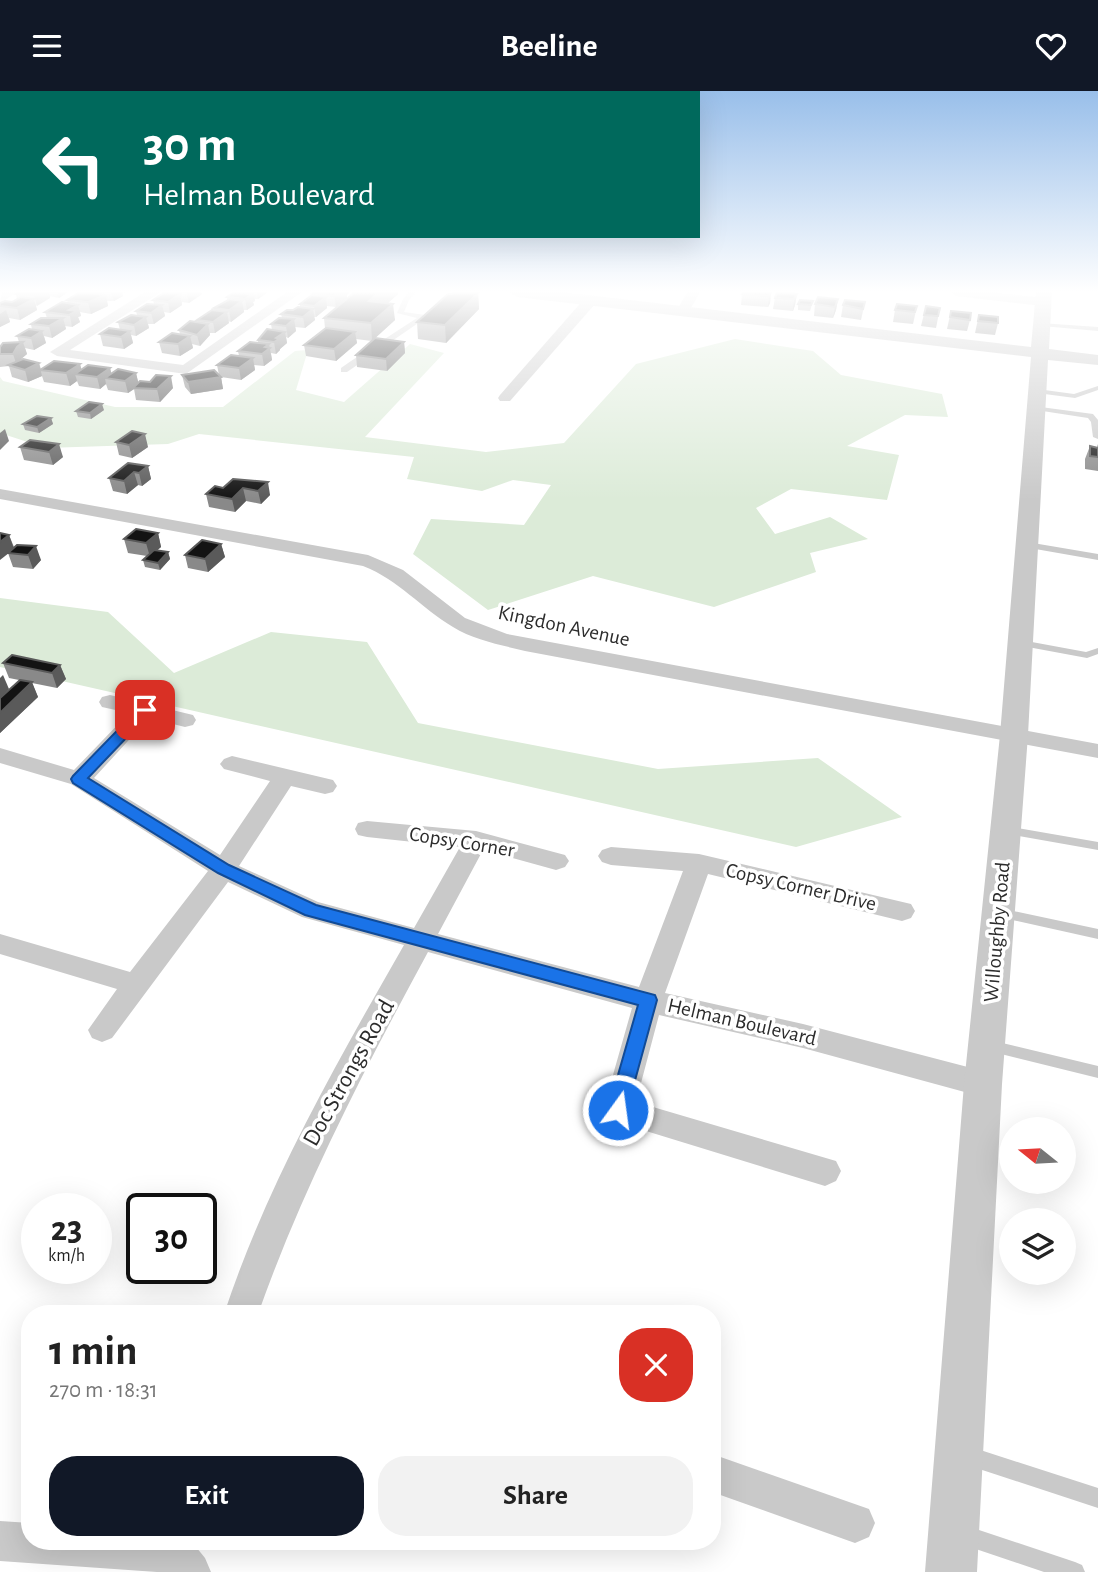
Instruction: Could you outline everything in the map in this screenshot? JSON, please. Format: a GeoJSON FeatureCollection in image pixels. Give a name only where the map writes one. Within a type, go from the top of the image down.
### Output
{"type":"FeatureCollection","features":[{"type":"Feature","properties":{"kind":"street"},"geometry":{"type":"LineString","coordinates":[[122,361],[186,370],[199,361]]}},
{"type":"Feature","properties":{"kind":"street"},"geometry":{"type":"LineString","coordinates":[[505,398],[537,361]]}},
{"type":"Feature","properties":{"kind":"street","name":"Willoughby Road"},"geometry":{"type":"LineString","coordinates":[[951,1572],[983,1084],[1014,735],[1039,361]]}},
{"type":"Feature","properties":{"kind":"street","name":"Kingdon Avenue"},"geometry":{"type":"LineString","coordinates":[[0,494],[368,561],[399,573],[456,621],[471,629],[525,645],[1098,751]]}},
{"type":"Feature","properties":{"kind":"street"},"geometry":{"type":"LineString","coordinates":[[110,702],[185,720]]}},
{"type":"Feature","properties":{"kind":"street"},"geometry":{"type":"LineString","coordinates":[[79,779],[145,710]]}},
{"type":"Feature","properties":{"kind":"street","name":"Helman Boulevard"},"geometry":{"type":"LineString","coordinates":[[0,755],[79,779],[224,869],[311,910],[648,1000],[803,1036],[983,1084]]}},
{"type":"Feature","properties":{"kind":"street"},"geometry":{"type":"LineString","coordinates":[[232,764],[326,786]]}},
{"type":"Feature","properties":{"kind":"street"},"geometry":{"type":"LineString","coordinates":[[102,1030],[224,869],[285,776]]}},
{"type":"Feature","properties":{"kind":"street","name":"Copsy Corner"},"geometry":{"type":"LineString","coordinates":[[367,829],[477,840],[556,861]]}},
{"type":"Feature","properties":{"kind":"street","name":"Doc Strongs Road"},"geometry":{"type":"LineString","coordinates":[[250,1305],[292,1180],[332,1101],[477,840]]}},
{"type":"Feature","properties":{"kind":"street","name":"Copsy Corner Drive"},"geometry":{"type":"LineString","coordinates":[[611,856],[699,863],[902,911]]}},
{"type":"Feature","properties":{"kind":"street","name":"Copsy Corner Drive"},"geometry":{"type":"LineString","coordinates":[[699,863],[648,1000],[618,1110],[825,1171]]}},
{"type":"Feature","properties":{"kind":"street"},"geometry":{"type":"LineString","coordinates":[[0,944],[135,984]]}},
{"type":"Feature","properties":{"kind":"street"},"geometry":{"type":"LineString","coordinates":[[721,1476],[855,1523]]}},
{"type":"Feature","properties":{"kind":"street"},"geometry":{"type":"LineString","coordinates":[[0,1541],[21,1543]]}},
{"type":"Feature","properties":{"kind":"street"},"geometry":{"type":"LineString","coordinates":[[108,1550],[180,1556]]}},
{"type":"Feature","properties":{"kind":"lane"},"geometry":{"type":"LineString","coordinates":[[344,370],[356,361]]}},
{"type":"Feature","properties":{"kind":"lane"},"geometry":{"type":"LineString","coordinates":[[1036,400],[1075,396],[1098,388]]}},
{"type":"Feature","properties":{"kind":"lane"},"geometry":{"type":"LineString","coordinates":[[1036,400],[1090,417],[1095,421],[1097,437]]}},
{"type":"Feature","properties":{"kind":"lane"},"geometry":{"type":"LineString","coordinates":[[1027,545],[1098,557]]}},
{"type":"Feature","properties":{"kind":"lane"},"geometry":{"type":"LineString","coordinates":[[1021,643],[1087,655],[1098,651]]}},
{"type":"Feature","properties":{"kind":"lane"},"geometry":{"type":"LineString","coordinates":[[1006,830],[1098,846]]}},
{"type":"Feature","properties":{"kind":"lane"},"geometry":{"type":"LineString","coordinates":[[999,913],[1098,934]]}},
{"type":"Feature","properties":{"kind":"lane"},"geometry":{"type":"LineString","coordinates":[[987,1045],[1098,1072]]}},
{"type":"Feature","properties":{"kind":"lane"},"geometry":{"type":"LineString","coordinates":[[958,1453],[1098,1498]]}},
{"type":"Feature","properties":{"kind":"lane"},"geometry":{"type":"LineString","coordinates":[[954,1532],[1075,1572]]}},
{"type":"Feature","properties":{"kind":"green space"},"geometry":{"type":"Polygon","coordinates":[[[282,361],[305,361],[296,390],[344,402],[391,361],[436,361],[365,437],[486,452],[564,443],[636,364],[647,361],[825,361],[841,375],[942,394],[948,417],[905,415],[847,446],[899,455],[887,500],[791,489],[756,508],[775,534],[830,517],[868,539],[810,553],[816,572],[714,607],[593,576],[488,610],[413,554],[431,519],[524,525],[551,485],[513,480],[482,491],[407,479],[414,457],[199,434],[168,444],[46,448],[0,433],[0,377],[3,381],[115,407],[223,407],[282,361]]]}},
{"type":"Feature","properties":{"kind":"green space"},"geometry":{"type":"Polygon","coordinates":[[[0,598],[108,612],[174,673],[271,632],[367,642],[418,723],[658,769],[818,758],[902,817],[796,847],[0,667],[0,598]]]}},
{"type":"Feature","properties":{"kind":"building"},"geometry":{"type":"Polygon","coordinates":[[[18,361],[39,363],[25,370],[8,365],[18,361]]]}},
{"type":"Feature","properties":{"kind":"building"},"geometry":{"type":"Polygon","coordinates":[[[54,361],[80,364],[66,373],[40,370],[54,361]]]}},
{"type":"Feature","properties":{"kind":"building"},"geometry":{"type":"Polygon","coordinates":[[[222,361],[249,361],[239,368],[217,365],[222,361]]]}},
{"type":"Feature","properties":{"kind":"building"},"geometry":{"type":"Polygon","coordinates":[[[88,365],[110,368],[97,377],[75,374],[88,365]]]}},
{"type":"Feature","properties":{"kind":"building"},"geometry":{"type":"Polygon","coordinates":[[[118,369],[136,373],[125,381],[105,378],[118,369]]]}},
{"type":"Feature","properties":{"kind":"building"},"geometry":{"type":"Polygon","coordinates":[[[214,370],[221,377],[188,382],[182,375],[214,370]]]}},
{"type":"Feature","properties":{"kind":"building"},"geometry":{"type":"Polygon","coordinates":[[[156,375],[171,376],[157,389],[133,388],[140,381],[150,382],[156,375]]]}},
{"type":"Feature","properties":{"kind":"building"},"geometry":{"type":"Polygon","coordinates":[[[89,402],[102,404],[90,413],[76,411],[89,402]]]}},
{"type":"Feature","properties":{"kind":"building"},"geometry":{"type":"Polygon","coordinates":[[[37,416],[51,418],[37,427],[23,424],[37,416]]]}},
{"type":"Feature","properties":{"kind":"building"},"geometry":{"type":"Polygon","coordinates":[[[132,431],[145,434],[129,445],[116,442],[132,431]]]}},
{"type":"Feature","properties":{"kind":"building"},"geometry":{"type":"Polygon","coordinates":[[[30,440],[59,444],[49,452],[20,447],[30,440]]]}},
{"type":"Feature","properties":{"kind":"building"},"geometry":{"type":"Polygon","coordinates":[[[1090,446],[1098,448],[1098,457],[1090,456],[1090,446]]]}},
{"type":"Feature","properties":{"kind":"building"},"geometry":{"type":"Polygon","coordinates":[[[128,463],[148,466],[139,473],[134,472],[124,481],[109,478],[128,463]]]}},
{"type":"Feature","properties":{"kind":"building"},"geometry":{"type":"Polygon","coordinates":[[[233,479],[268,482],[258,491],[243,488],[232,499],[206,494],[215,486],[223,488],[233,479]]]}},
{"type":"Feature","properties":{"kind":"building"},"geometry":{"type":"Polygon","coordinates":[[[136,529],[158,533],[146,543],[124,539],[136,529]]]}},
{"type":"Feature","properties":{"kind":"building"},"geometry":{"type":"Polygon","coordinates":[[[0,533],[9,535],[0,542],[0,533]]]}},
{"type":"Feature","properties":{"kind":"building"},"geometry":{"type":"Polygon","coordinates":[[[202,540],[221,544],[205,559],[185,555],[202,540]]]}},
{"type":"Feature","properties":{"kind":"building"},"geometry":{"type":"Polygon","coordinates":[[[17,545],[36,546],[28,555],[8,553],[17,545]]]}},
{"type":"Feature","properties":{"kind":"building"},"geometry":{"type":"Polygon","coordinates":[[[154,550],[168,552],[158,563],[143,560],[154,550]]]}},
{"type":"Feature","properties":{"kind":"building"},"geometry":{"type":"Polygon","coordinates":[[[12,655],[60,665],[52,673],[3,663],[12,655]]]}},
{"type":"Feature","properties":{"kind":"building"},"geometry":{"type":"Polygon","coordinates":[[[20,680],[32,682],[0,713],[0,698],[20,680]]]}},
{"type":"Feature","properties":{"kind":"route"},"geometry":{"type":"LineString","coordinates":[[145,710],[79,779],[224,869],[311,910],[648,1000],[618,1110]]}}]}
